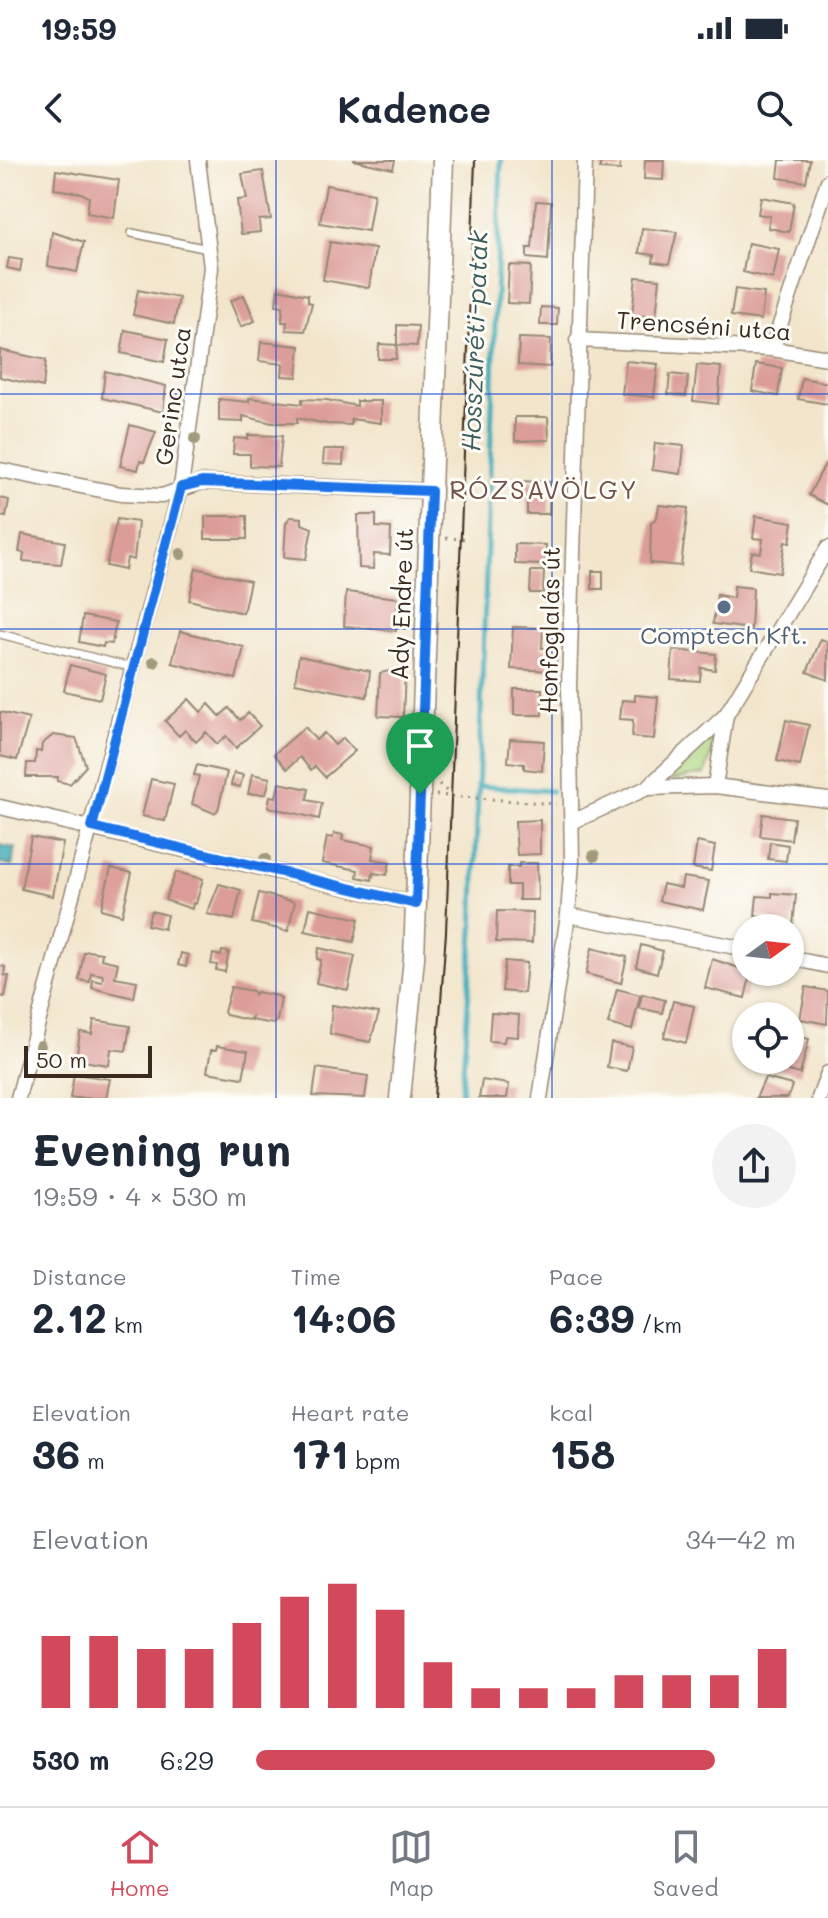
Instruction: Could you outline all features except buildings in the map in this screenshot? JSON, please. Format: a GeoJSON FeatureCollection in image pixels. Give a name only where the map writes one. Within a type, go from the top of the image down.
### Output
{"type":"FeatureCollection","features":[{"type":"Feature","properties":{"kind":"street","name":"Gerinc utca"},"geometry":{"type":"LineString","coordinates":[[18,1098],[181,487],[205,328],[210,250],[198,160]]}},
{"type":"Feature","properties":{"kind":"street","name":"Ady Endre út"},"geometry":{"type":"LineString","coordinates":[[400,1098],[416,904],[443,160]]}},
{"type":"Feature","properties":{"kind":"street","name":"Honfoglalás út"},"geometry":{"type":"LineString","coordinates":[[540,1098],[568,915],[572,822],[569,686],[577,340],[585,160]]}},
{"type":"Feature","properties":{"kind":"street"},"geometry":{"type":"LineString","coordinates":[[772,349],[828,181]]}},
{"type":"Feature","properties":{"kind":"street","name":"Trencséni utca"},"geometry":{"type":"LineString","coordinates":[[577,340],[772,349],[828,358]]}},
{"type":"Feature","properties":{"kind":"street"},"geometry":{"type":"LineString","coordinates":[[0,470],[121,494],[162,496],[202,482],[431,491]]}},
{"type":"Feature","properties":{"kind":"street"},"geometry":{"type":"LineString","coordinates":[[572,822],[647,788],[726,715],[828,548]]}},
{"type":"Feature","properties":{"kind":"street"},"geometry":{"type":"LineString","coordinates":[[715,786],[726,715]]}},
{"type":"Feature","properties":{"kind":"street"},"geometry":{"type":"LineString","coordinates":[[647,788],[715,786],[828,800]]}},
{"type":"Feature","properties":{"kind":"street"},"geometry":{"type":"LineString","coordinates":[[0,807],[416,904]]}},
{"type":"Feature","properties":{"kind":"street"},"geometry":{"type":"LineString","coordinates":[[568,915],[732,946]]}},
{"type":"Feature","properties":{"kind":"street"},"geometry":{"type":"LineString","coordinates":[[804,961],[828,966]]}},
{"type":"Feature","properties":{"kind":"street"},"geometry":{"type":"LineString","coordinates":[[819,1098],[828,1073]]}},
{"type":"Feature","properties":{"kind":"lane"},"geometry":{"type":"LineString","coordinates":[[132,233],[210,250]]}},
{"type":"Feature","properties":{"kind":"lane"},"geometry":{"type":"LineString","coordinates":[[0,634],[134,668]]}},
{"type":"Feature","properties":{"kind":"path"},"geometry":{"type":"LineString","coordinates":[[420,794],[572,805]]}},
{"type":"Feature","properties":{"kind":"green space"},"geometry":{"type":"Polygon","coordinates":[[[709,738],[715,741],[705,774],[672,780],[670,774],[709,738]]]}},
{"type":"Feature","properties":{"kind":"water"},"geometry":{"type":"Polygon","coordinates":[[[0,845],[15,848],[12,866],[0,864],[0,845]]]}},
{"type":"Feature","properties":{"kind":"waterway","name":"Hosszúréti-patak"},"geometry":{"type":"LineString","coordinates":[[461,1098],[473,933],[501,160]]}},
{"type":"Feature","properties":{"kind":"waterway"},"geometry":{"type":"LineString","coordinates":[[478,786],[552,791]]}},
{"type":"Feature","properties":{"kind":"tram line"},"geometry":{"type":"LineString","coordinates":[[434,1098],[446,932],[475,160]]}},
{"type":"Feature","properties":{"kind":"place","name":"Comptech Kft."},"geometry":{"type":"Point","coordinates":[724,607]}},
{"type":"Feature","properties":{"kind":"district","name":"RÓZSAVÖLGY"},"geometry":{"type":"Point","coordinates":[544,489]}},
{"type":"Feature","properties":{"kind":"route"},"geometry":{"type":"LineString","coordinates":[[202,482],[431,491],[420,794],[416,904],[92,827],[181,487],[202,482]]}}]}
